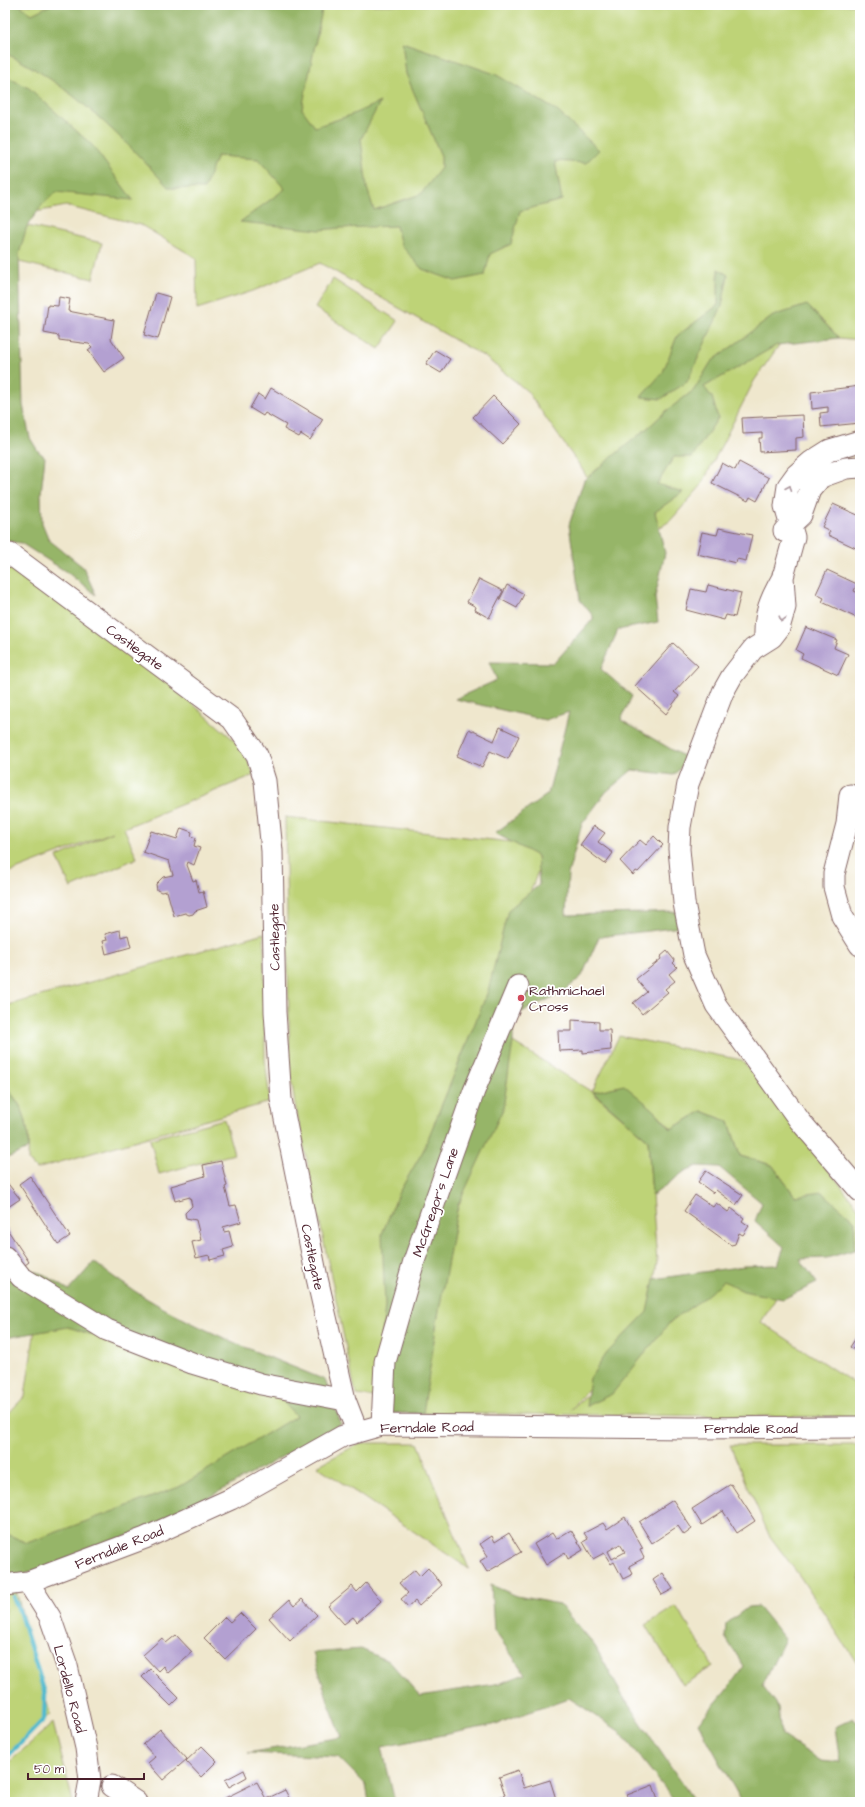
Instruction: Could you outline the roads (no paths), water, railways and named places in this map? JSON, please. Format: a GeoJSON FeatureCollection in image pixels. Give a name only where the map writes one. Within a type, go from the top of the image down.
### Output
{"type":"FeatureCollection","features":[{"type":"Feature","properties":{"kind":"street"},"geometry":{"type":"LineString","coordinates":[[791,526],[785,506],[788,486],[796,475],[811,462],[830,450],[860,441]]}},
{"type":"Feature","properties":{"kind":"street"},"geometry":{"type":"LineString","coordinates":[[860,467],[846,468],[821,477],[810,490],[800,515],[791,526],[785,528],[781,538],[779,562],[783,577],[767,607],[764,627],[765,640],[753,649],[732,676],[723,692],[688,784],[680,827],[679,849],[684,903],[694,955],[716,1005],[800,1121],[860,1191]]}},
{"type":"Feature","properties":{"kind":"street","name":"Castlegate"},"geometry":{"type":"LineString","coordinates":[[10,554],[232,719],[257,755],[265,781],[269,808],[272,858],[275,1012],[282,1099],[317,1278],[346,1400],[357,1431]]}},
{"type":"Feature","properties":{"kind":"street"},"geometry":{"type":"LineString","coordinates":[[853,807],[834,874],[834,887],[842,916],[860,945]]}},
{"type":"Feature","properties":{"kind":"street","name":"McGregor's Lane"},"geometry":{"type":"LineString","coordinates":[[382,1425],[385,1362],[414,1261],[471,1099],[518,986]]}},
{"type":"Feature","properties":{"kind":"street"},"geometry":{"type":"LineString","coordinates":[[5,1257],[21,1277],[107,1330],[192,1363],[261,1384],[346,1400]]}},
{"type":"Feature","properties":{"kind":"street","name":"Ferndale Road"},"geometry":{"type":"LineString","coordinates":[[5,1585],[28,1582],[145,1538],[231,1499],[343,1436],[382,1425],[690,1428],[860,1427]]}},
{"type":"Feature","properties":{"kind":"street","name":"Lordello Road"},"geometry":{"type":"LineString","coordinates":[[28,1582],[50,1617],[66,1666],[86,1748],[90,1780],[86,1802]]}},
{"type":"Feature","properties":{"kind":"street"},"geometry":{"type":"LineString","coordinates":[[112,1786],[136,1802]]}},
{"type":"Feature","properties":{"kind":"waterway"},"geometry":{"type":"LineString","coordinates":[[5,1759],[44,1719],[45,1694],[19,1610],[13,1597]]}},
{"type":"Feature","properties":{"kind":"place","name":"Rathmichael Cross"},"geometry":{"type":"Point","coordinates":[521,998]}}]}
